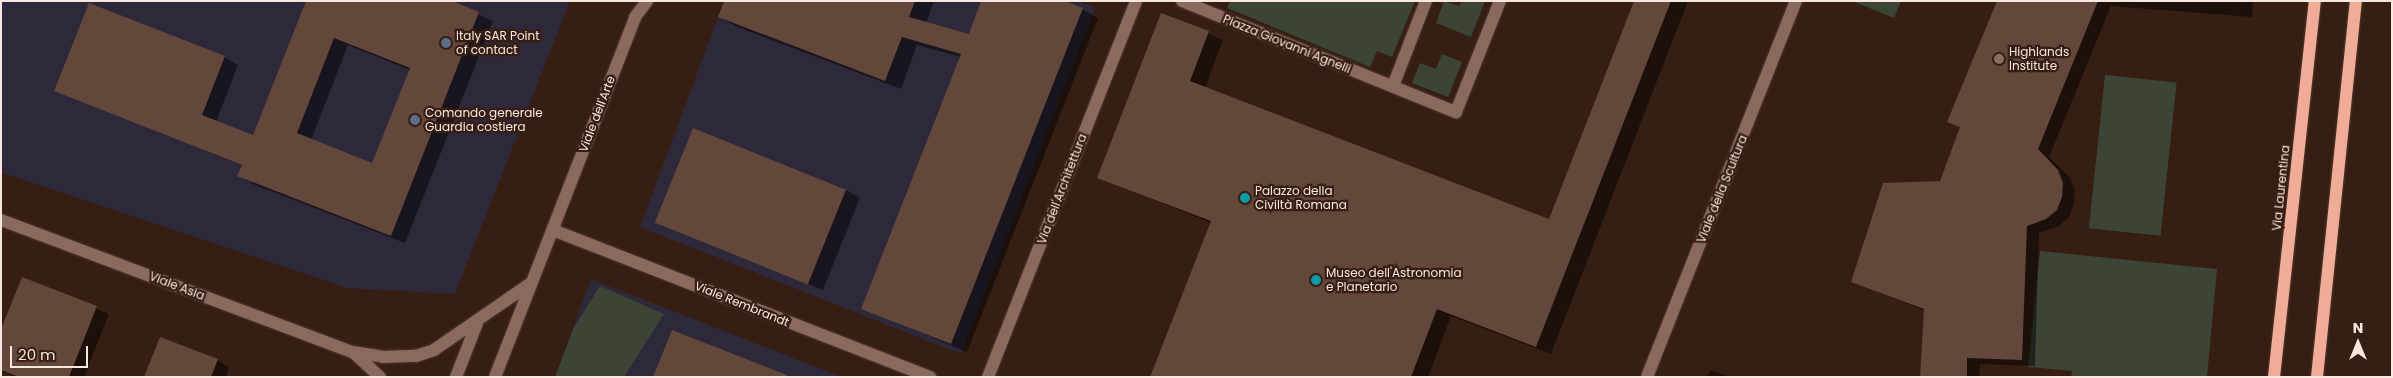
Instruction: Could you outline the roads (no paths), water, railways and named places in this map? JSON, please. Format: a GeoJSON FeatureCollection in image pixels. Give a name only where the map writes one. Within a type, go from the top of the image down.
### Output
{"type":"FeatureCollection","features":[{"type":"Feature","properties":{"kind":"main road","name":"Via Laurentina"},"geometry":{"type":"LineString","coordinates":[[2274,377],[2315,1]]}},
{"type":"Feature","properties":{"kind":"main road"},"geometry":{"type":"LineString","coordinates":[[2317,377],[2356,1]]}},
{"type":"Feature","properties":{"kind":"street","name":"Viale dell'Arte"},"geometry":{"type":"LineString","coordinates":[[495,377],[635,17],[647,1]]}},
{"type":"Feature","properties":{"kind":"street","name":"Via dell'Architettura"},"geometry":{"type":"LineString","coordinates":[[988,377],[1136,1]]}},
{"type":"Feature","properties":{"kind":"street","name":"Piazza Giovanni Agnelli"},"geometry":{"type":"LineString","coordinates":[[1182,1],[1456,112],[1500,1]]}},
{"type":"Feature","properties":{"kind":"street"},"geometry":{"type":"LineString","coordinates":[[1393,86],[1426,1]]}},
{"type":"Feature","properties":{"kind":"street","name":"Viale della Scultura"},"geometry":{"type":"LineString","coordinates":[[1647,377],[1796,1]]}},
{"type":"Feature","properties":{"kind":"street","name":"Viale Asia"},"geometry":{"type":"LineString","coordinates":[[1,220],[353,352]]}},
{"type":"Feature","properties":{"kind":"street","name":"Viale Rembrandt"},"geometry":{"type":"LineString","coordinates":[[553,230],[930,377]]}},
{"type":"Feature","properties":{"kind":"street"},"geometry":{"type":"LineString","coordinates":[[353,352],[383,357],[422,355],[477,323],[531,283]]}},
{"type":"Feature","properties":{"kind":"street"},"geometry":{"type":"LineString","coordinates":[[456,377],[477,323]]}},
{"type":"Feature","properties":{"kind":"street"},"geometry":{"type":"LineString","coordinates":[[353,352],[380,377]]}},
{"type":"Feature","properties":{"kind":"place","name":"Italy SAR Point of contact"},"geometry":{"type":"Point","coordinates":[446,43]}},
{"type":"Feature","properties":{"kind":"place","name":"Highlands Institute"},"geometry":{"type":"Point","coordinates":[1999,59]}},
{"type":"Feature","properties":{"kind":"place","name":"Comando generale Guardia costiera"},"geometry":{"type":"Point","coordinates":[415,120]}},
{"type":"Feature","properties":{"kind":"place","name":"Palazzo della Civiltà Romana"},"geometry":{"type":"Point","coordinates":[1245,198]}},
{"type":"Feature","properties":{"kind":"place","name":"Museo dell'Astronomia e Planetario"},"geometry":{"type":"Point","coordinates":[1316,280]}}]}
